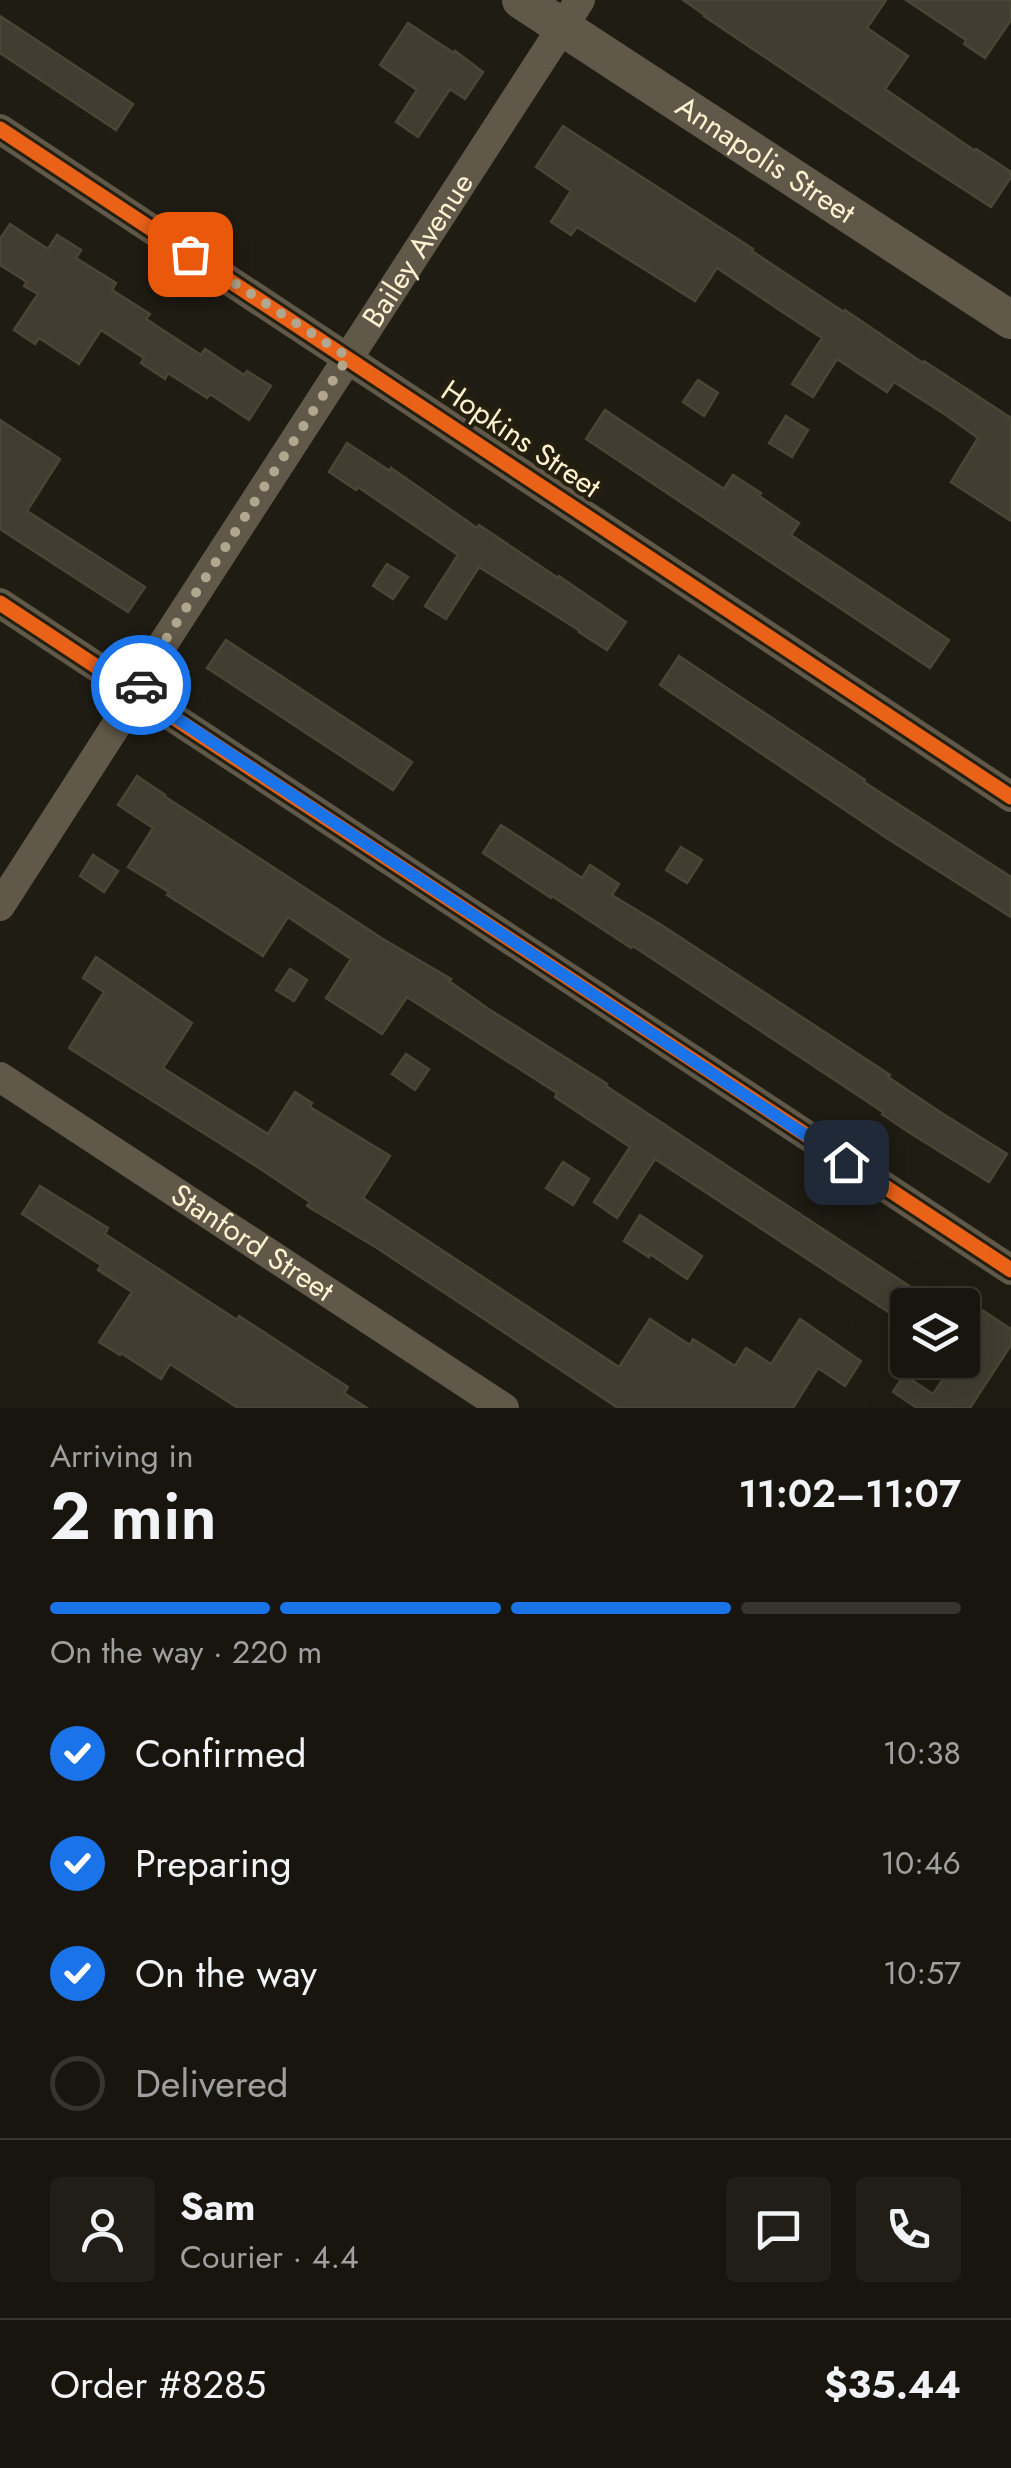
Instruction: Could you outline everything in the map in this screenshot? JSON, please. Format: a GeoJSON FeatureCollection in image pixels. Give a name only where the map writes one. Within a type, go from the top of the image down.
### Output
{"type":"FeatureCollection","features":[{"type":"Feature","properties":{"kind":"street","name":"Annapolis Street"},"geometry":{"type":"LineString","coordinates":[[521,0],[571,14],[1011,320]]}},
{"type":"Feature","properties":{"kind":"street","name":"Bailey Avenue"},"geometry":{"type":"LineString","coordinates":[[0,906],[137,692],[148,667],[571,14]]}},
{"type":"Feature","properties":{"kind":"street","name":"Hopkins Street"},"geometry":{"type":"LineString","coordinates":[[0,130],[1011,797]]}},
{"type":"Feature","properties":{"kind":"street"},"geometry":{"type":"LineString","coordinates":[[0,603],[1011,1270]]}},
{"type":"Feature","properties":{"kind":"street","name":"Stanford Street"},"geometry":{"type":"LineString","coordinates":[[0,1077],[504,1408]]}},
{"type":"Feature","properties":{"kind":"building"},"geometry":{"type":"Polygon","coordinates":[[[683,0],[886,0],[867,28],[908,56],[885,89],[1011,172],[1011,177],[991,207],[683,0]]]}},
{"type":"Feature","properties":{"kind":"building"},"geometry":{"type":"Polygon","coordinates":[[[906,0],[1011,0],[1011,20],[985,58],[964,44],[966,40],[906,0]]]}},
{"type":"Feature","properties":{"kind":"building"},"geometry":{"type":"Polygon","coordinates":[[[0,16],[133,104],[116,130],[0,53],[0,16]]]}},
{"type":"Feature","properties":{"kind":"building"},"geometry":{"type":"Polygon","coordinates":[[[408,23],[483,72],[465,99],[450,89],[418,137],[396,122],[417,90],[380,65],[408,23]]]}},
{"type":"Feature","properties":{"kind":"building"},"geometry":{"type":"Polygon","coordinates":[[[563,126],[1011,418],[1011,521],[951,482],[978,438],[946,415],[894,382],[887,392],[837,359],[813,397],[792,384],[822,338],[717,268],[695,301],[577,227],[571,235],[551,222],[571,191],[536,167],[563,126]]]}},
{"type":"Feature","properties":{"kind":"building"},"geometry":{"type":"Polygon","coordinates":[[[10,224],[48,249],[57,235],[81,250],[76,258],[116,283],[112,290],[150,314],[146,319],[201,355],[205,349],[244,375],[247,371],[271,386],[249,420],[168,373],[165,379],[141,363],[144,358],[101,330],[79,364],[39,338],[35,344],[14,330],[38,294],[0,265],[0,239],[10,224]]]}},
{"type":"Feature","properties":{"kind":"building"},"geometry":{"type":"Polygon","coordinates":[[[698,380],[718,393],[704,416],[683,402],[698,380]]]}},
{"type":"Feature","properties":{"kind":"building"},"geometry":{"type":"Polygon","coordinates":[[[605,410],[724,489],[733,475],[761,493],[759,496],[799,523],[791,535],[949,640],[930,668],[586,439],[605,410]]]}},
{"type":"Feature","properties":{"kind":"building"},"geometry":{"type":"Polygon","coordinates":[[[786,416],[808,430],[792,457],[769,443],[786,416]]]}},
{"type":"Feature","properties":{"kind":"building"},"geometry":{"type":"Polygon","coordinates":[[[0,420],[60,459],[27,511],[145,587],[128,612],[0,529],[0,420]]]}},
{"type":"Feature","properties":{"kind":"building"},"geometry":{"type":"Polygon","coordinates":[[[347,443],[626,622],[607,650],[479,567],[446,619],[425,606],[458,555],[358,487],[356,490],[329,472],[347,443]]]}},
{"type":"Feature","properties":{"kind":"building"},"geometry":{"type":"Polygon","coordinates":[[[387,564],[408,577],[393,599],[373,586],[387,564]]]}},
{"type":"Feature","properties":{"kind":"building"},"geometry":{"type":"Polygon","coordinates":[[[226,640],[412,762],[393,790],[207,668],[226,640]]]}},
{"type":"Feature","properties":{"kind":"building"},"geometry":{"type":"Polygon","coordinates":[[[679,656],[1011,877],[1011,917],[660,685],[679,656]]]}},
{"type":"Feature","properties":{"kind":"building"},"geometry":{"type":"Polygon","coordinates":[[[137,776],[383,939],[451,979],[487,1008],[912,1288],[890,1288],[890,1313],[655,1159],[617,1218],[594,1202],[630,1147],[555,1097],[557,1093],[407,997],[382,1034],[326,998],[351,959],[288,917],[263,956],[167,895],[169,892],[128,867],[153,828],[118,805],[137,776]]]}},
{"type":"Feature","properties":{"kind":"building"},"geometry":{"type":"Polygon","coordinates":[[[501,825],[582,878],[590,865],[619,884],[612,895],[1007,1154],[989,1182],[633,946],[483,853],[501,825]]]}},
{"type":"Feature","properties":{"kind":"building"},"geometry":{"type":"Polygon","coordinates":[[[681,847],[702,860],[687,883],[666,870],[681,847]]]}},
{"type":"Feature","properties":{"kind":"building"},"geometry":{"type":"Polygon","coordinates":[[[93,855],[118,871],[104,892],[80,876],[93,855]]]}},
{"type":"Feature","properties":{"kind":"building"},"geometry":{"type":"Polygon","coordinates":[[[96,957],[192,1023],[163,1068],[268,1134],[295,1092],[312,1103],[310,1107],[390,1156],[363,1198],[619,1367],[650,1319],[690,1345],[693,1339],[735,1366],[746,1348],[771,1364],[800,1319],[861,1361],[845,1386],[818,1368],[793,1408],[618,1408],[307,1206],[310,1202],[259,1168],[69,1048],[104,992],[83,978],[96,957]]]}},
{"type":"Feature","properties":{"kind":"building"},"geometry":{"type":"Polygon","coordinates":[[[290,969],[307,980],[294,1001],[276,990],[290,969]]]}},
{"type":"Feature","properties":{"kind":"building"},"geometry":{"type":"Polygon","coordinates":[[[406,1054],[429,1069],[415,1090],[392,1074],[406,1054]]]}},
{"type":"Feature","properties":{"kind":"building"},"geometry":{"type":"Polygon","coordinates":[[[563,1162],[589,1179],[573,1205],[546,1188],[563,1162]]]}},
{"type":"Feature","properties":{"kind":"building"},"geometry":{"type":"Polygon","coordinates":[[[40,1186],[108,1228],[105,1234],[348,1387],[344,1393],[367,1408],[238,1408],[170,1364],[161,1379],[99,1342],[132,1292],[98,1270],[101,1265],[22,1214],[40,1186]]]}},
{"type":"Feature","properties":{"kind":"building"},"geometry":{"type":"Polygon","coordinates":[[[640,1215],[702,1256],[687,1279],[624,1241],[640,1215]]]}},
{"type":"Feature","properties":{"kind":"building"},"geometry":{"type":"Polygon","coordinates":[[[980,1309],[1011,1329],[1011,1345],[970,1408],[917,1408],[893,1392],[902,1378],[909,1378],[933,1394],[944,1378],[980,1378],[980,1309]]]}},
{"type":"Feature","properties":{"kind":"cycle path"},"geometry":{"type":"LineString","coordinates":[[0,129],[1011,797]]}},
{"type":"Feature","properties":{"kind":"cycle path"},"geometry":{"type":"LineString","coordinates":[[0,603],[1011,1270]]}},
{"type":"Feature","properties":{"kind":"way so far"},"geometry":{"type":"LineString","coordinates":[[141,685],[148,667],[348,357],[190,254]]}},
{"type":"Feature","properties":{"kind":"route"},"geometry":{"type":"LineString","coordinates":[[141,685],[137,692],[846,1162]]}}]}
